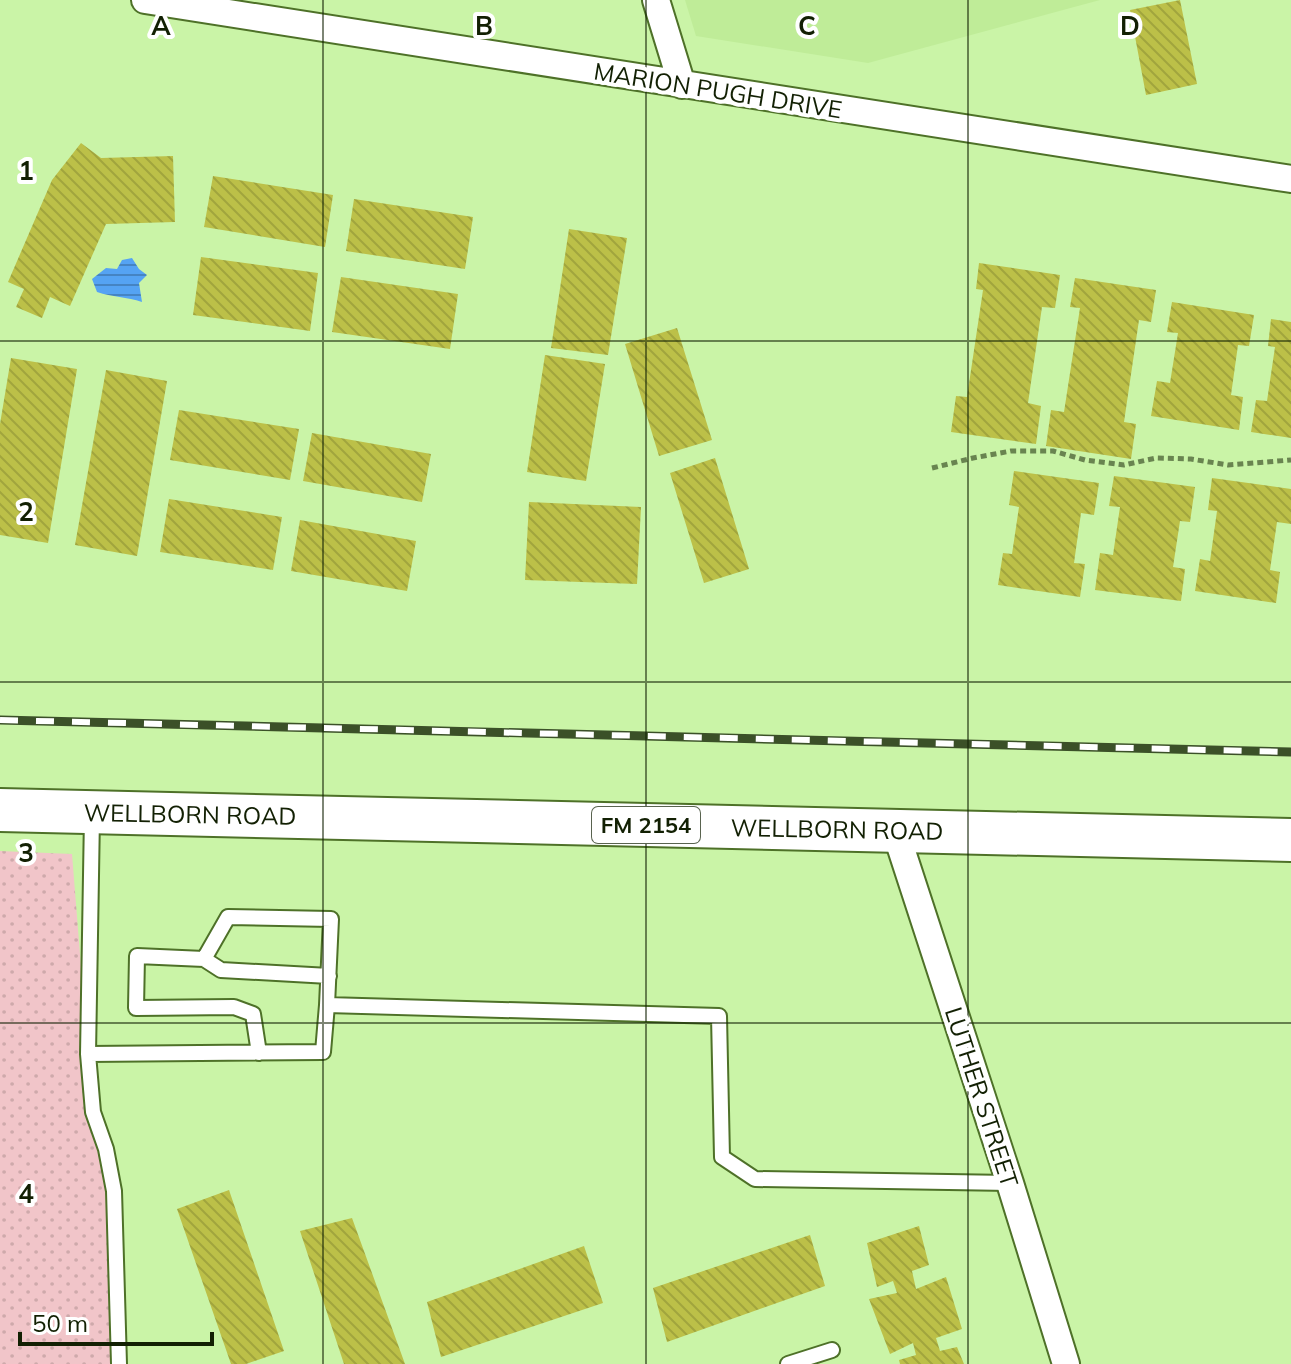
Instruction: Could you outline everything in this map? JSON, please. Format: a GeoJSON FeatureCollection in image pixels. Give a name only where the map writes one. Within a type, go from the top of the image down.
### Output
{"type":"FeatureCollection","features":[{"type":"Feature","properties":{"kind":"main road","name":"WELLBORN ROAD"},"geometry":{"type":"LineString","coordinates":[[0,810],[1291,840]]}},
{"type":"Feature","properties":{"kind":"street","name":"MARION PUGH DRIVE"},"geometry":{"type":"LineString","coordinates":[[145,0],[1291,179]]}},
{"type":"Feature","properties":{"kind":"street"},"geometry":{"type":"LineString","coordinates":[[656,0],[682,85]]}},
{"type":"Feature","properties":{"kind":"street","name":"LUTHER STREET"},"geometry":{"type":"LineString","coordinates":[[895,830],[1066,1364]]}},
{"type":"Feature","properties":{"kind":"lane"},"geometry":{"type":"LineString","coordinates":[[92,812],[88,1054],[93,1112],[106,1149],[114,1191],[119,1364]]}},
{"type":"Feature","properties":{"kind":"lane"},"geometry":{"type":"LineString","coordinates":[[88,1054],[323,1052],[331,919],[228,917],[204,959]]}},
{"type":"Feature","properties":{"kind":"lane"},"geometry":{"type":"LineString","coordinates":[[259,1053],[253,1014],[234,1007],[136,1008],[137,956],[204,959],[221,970],[329,976]]}},
{"type":"Feature","properties":{"kind":"lane"},"geometry":{"type":"LineString","coordinates":[[327,1005],[719,1016],[722,1157],[755,1179],[1010,1183]]}},
{"type":"Feature","properties":{"kind":"lane"},"geometry":{"type":"LineString","coordinates":[[788,1364],[832,1350]]}},
{"type":"Feature","properties":{"kind":"path"},"geometry":{"type":"LineString","coordinates":[[932,468],[1011,451],[1053,451],[1085,460],[1124,465],[1156,458],[1228,465],[1291,460]]}},
{"type":"Feature","properties":{"kind":"shaded area"},"geometry":{"type":"Polygon","coordinates":[[[685,0],[1100,0],[868,63],[696,36],[685,0]]]}},
{"type":"Feature","properties":{"kind":"shaded area"},"geometry":{"type":"Polygon","coordinates":[[[0,851],[72,854],[88,1054],[114,1191],[119,1364],[0,1364],[0,851]]]}},
{"type":"Feature","properties":{"kind":"water"},"geometry":{"type":"Polygon","coordinates":[[[132,258],[147,275],[139,283],[142,302],[97,292],[92,279],[106,268],[117,269],[122,260],[132,258]]]}},
{"type":"Feature","properties":{"kind":"building"},"geometry":{"type":"Polygon","coordinates":[[[1180,0],[1197,84],[1146,95],[1130,10],[1180,0]]]}},
{"type":"Feature","properties":{"kind":"building"},"geometry":{"type":"Polygon","coordinates":[[[81,143],[101,158],[173,156],[175,222],[106,224],[70,306],[50,297],[42,318],[16,307],[24,289],[8,282],[52,180],[81,143]]]}},
{"type":"Feature","properties":{"kind":"building"},"geometry":{"type":"Polygon","coordinates":[[[213,176],[333,195],[325,247],[204,227],[213,176]]]}},
{"type":"Feature","properties":{"kind":"building"},"geometry":{"type":"Polygon","coordinates":[[[354,199],[473,217],[465,269],[346,251],[354,199]]]}},
{"type":"Feature","properties":{"kind":"building"},"geometry":{"type":"Polygon","coordinates":[[[569,229],[627,238],[608,355],[551,348],[569,229]]]}},
{"type":"Feature","properties":{"kind":"building"},"geometry":{"type":"Polygon","coordinates":[[[201,257],[318,273],[310,331],[193,315],[201,257]]]}},
{"type":"Feature","properties":{"kind":"building"},"geometry":{"type":"Polygon","coordinates":[[[979,263],[1060,275],[1055,308],[1042,307],[1028,403],[1041,406],[1036,444],[951,432],[956,396],[967,397],[983,290],[976,289],[979,263]]]}},
{"type":"Feature","properties":{"kind":"building"},"geometry":{"type":"Polygon","coordinates":[[[341,277],[458,294],[450,349],[332,332],[341,277]]]}},
{"type":"Feature","properties":{"kind":"building"},"geometry":{"type":"Polygon","coordinates":[[[1075,278],[1156,290],[1151,322],[1139,320],[1124,422],[1136,424],[1131,459],[1046,446],[1051,410],[1064,412],[1080,308],[1070,307],[1075,278]]]}},
{"type":"Feature","properties":{"kind":"building"},"geometry":{"type":"Polygon","coordinates":[[[1172,302],[1254,315],[1249,346],[1238,345],[1231,395],[1243,397],[1239,430],[1151,416],[1157,381],[1170,383],[1178,333],[1167,332],[1172,302]]]}},
{"type":"Feature","properties":{"kind":"building"},"geometry":{"type":"Polygon","coordinates":[[[1271,319],[1291,322],[1291,438],[1251,432],[1256,400],[1267,401],[1275,347],[1268,346],[1271,319]]]}},
{"type":"Feature","properties":{"kind":"building"},"geometry":{"type":"Polygon","coordinates":[[[677,328],[712,440],[659,456],[625,344],[677,328]]]}},
{"type":"Feature","properties":{"kind":"building"},"geometry":{"type":"Polygon","coordinates":[[[545,355],[605,364],[586,481],[527,472],[545,355]]]}},
{"type":"Feature","properties":{"kind":"building"},"geometry":{"type":"Polygon","coordinates":[[[11,358],[77,369],[48,543],[0,535],[0,424],[11,358]]]}},
{"type":"Feature","properties":{"kind":"building"},"geometry":{"type":"Polygon","coordinates":[[[106,370],[167,381],[137,556],[75,545],[106,370]]]}},
{"type":"Feature","properties":{"kind":"building"},"geometry":{"type":"Polygon","coordinates":[[[179,410],[299,429],[290,480],[170,460],[179,410]]]}},
{"type":"Feature","properties":{"kind":"building"},"geometry":{"type":"Polygon","coordinates":[[[312,433],[431,454],[422,502],[303,481],[312,433]]]}},
{"type":"Feature","properties":{"kind":"building"},"geometry":{"type":"Polygon","coordinates":[[[715,458],[749,569],[704,583],[670,473],[715,458]]]}},
{"type":"Feature","properties":{"kind":"building"},"geometry":{"type":"Polygon","coordinates":[[[1014,471],[1099,483],[1094,515],[1081,513],[1074,563],[1085,564],[1080,597],[998,585],[1003,553],[1012,554],[1019,507],[1009,505],[1014,471]]]}},
{"type":"Feature","properties":{"kind":"building"},"geometry":{"type":"Polygon","coordinates":[[[1114,476],[1195,487],[1190,522],[1180,521],[1173,567],[1185,569],[1181,601],[1095,590],[1100,553],[1113,555],[1120,507],[1109,506],[1114,476]]]}},
{"type":"Feature","properties":{"kind":"building"},"geometry":{"type":"Polygon","coordinates":[[[1212,478],[1291,489],[1291,524],[1277,522],[1270,570],[1280,572],[1276,603],[1195,591],[1200,559],[1210,561],[1217,511],[1208,510],[1212,478]]]}},
{"type":"Feature","properties":{"kind":"building"},"geometry":{"type":"Polygon","coordinates":[[[169,499],[282,517],[273,570],[160,552],[169,499]]]}},
{"type":"Feature","properties":{"kind":"building"},"geometry":{"type":"Polygon","coordinates":[[[529,502],[641,507],[637,584],[525,580],[529,502]]]}},
{"type":"Feature","properties":{"kind":"building"},"geometry":{"type":"Polygon","coordinates":[[[300,520],[416,541],[407,591],[291,571],[300,520]]]}},
{"type":"Feature","properties":{"kind":"building"},"geometry":{"type":"Polygon","coordinates":[[[229,1190],[284,1351],[246,1364],[231,1364],[177,1209],[229,1190]]]}},
{"type":"Feature","properties":{"kind":"building"},"geometry":{"type":"Polygon","coordinates":[[[352,1218],[405,1364],[344,1364],[300,1231],[352,1218]]]}},
{"type":"Feature","properties":{"kind":"building"},"geometry":{"type":"Polygon","coordinates":[[[919,1226],[929,1265],[912,1271],[916,1289],[946,1277],[962,1329],[936,1338],[940,1351],[957,1347],[964,1364],[900,1364],[899,1360],[916,1355],[913,1343],[890,1354],[869,1299],[897,1293],[893,1281],[877,1287],[867,1243],[919,1226]]]}},
{"type":"Feature","properties":{"kind":"building"},"geometry":{"type":"Polygon","coordinates":[[[810,1235],[825,1286],[667,1342],[653,1288],[810,1235]]]}},
{"type":"Feature","properties":{"kind":"building"},"geometry":{"type":"Polygon","coordinates":[[[584,1246],[603,1303],[441,1357],[427,1302],[584,1246]]]}},
{"type":"Feature","properties":{"kind":"railway"},"geometry":{"type":"LineString","coordinates":[[0,720],[1291,752]]}}]}
